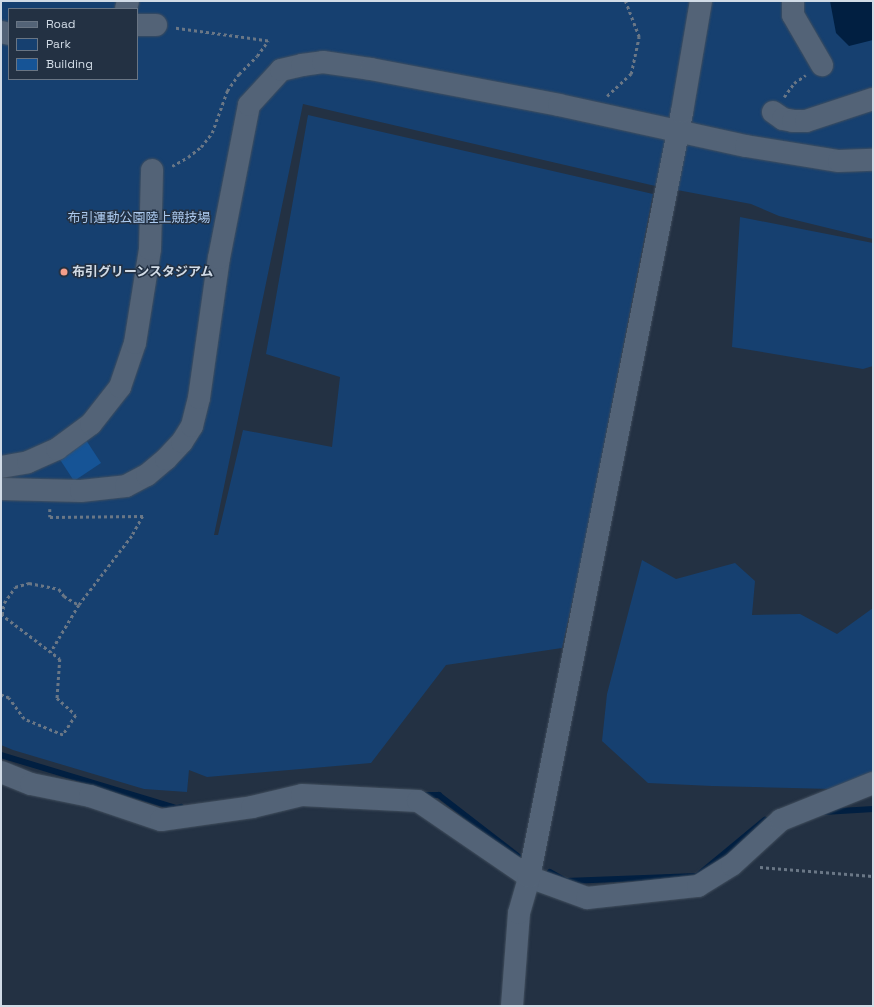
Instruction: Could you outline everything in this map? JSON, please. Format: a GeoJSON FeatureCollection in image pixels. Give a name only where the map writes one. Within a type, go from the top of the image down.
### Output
{"type":"FeatureCollection","features":[{"type":"Feature","properties":{"kind":"street"},"geometry":{"type":"LineString","coordinates":[[512,1006],[519,913],[529,877],[677,131],[701,1]]}},
{"type":"Feature","properties":{"kind":"street"},"geometry":{"type":"LineString","coordinates":[[793,1],[793,15],[822,65]]}},
{"type":"Feature","properties":{"kind":"street"},"geometry":{"type":"LineString","coordinates":[[1,489],[81,491],[126,486],[147,475],[166,459],[182,442],[192,426],[199,398],[220,258],[249,105],[281,70],[322,62],[371,68],[506,94],[746,146],[839,161],[873,160]]}},
{"type":"Feature","properties":{"kind":"street"},"geometry":{"type":"LineString","coordinates":[[773,112],[783,119],[806,121],[873,99]]}},
{"type":"Feature","properties":{"kind":"street"},"geometry":{"type":"LineString","coordinates":[[1,467],[28,462],[57,449],[91,424],[120,387],[135,343],[150,249],[152,170]]}},
{"type":"Feature","properties":{"kind":"street"},"geometry":{"type":"LineString","coordinates":[[1,772],[31,784],[90,796],[161,820],[252,807],[302,795],[418,801],[529,877],[587,898],[698,886],[732,865],[781,820],[873,783]]}},
{"type":"Feature","properties":{"kind":"path"},"geometry":{"type":"LineString","coordinates":[[604,99],[631,74],[633,66],[639,37],[625,1]]}},
{"type":"Feature","properties":{"kind":"path"},"geometry":{"type":"LineString","coordinates":[[146,25],[268,42],[226,91],[212,133],[201,147],[188,157],[169,168],[152,170]]}},
{"type":"Feature","properties":{"kind":"path"},"geometry":{"type":"LineString","coordinates":[[773,112],[794,83],[822,65]]}},
{"type":"Feature","properties":{"kind":"path"},"geometry":{"type":"LineString","coordinates":[[50,506],[50,517],[143,516],[132,536],[79,605],[51,652]]}},
{"type":"Feature","properties":{"kind":"path"},"geometry":{"type":"LineString","coordinates":[[1,694],[9,698],[24,719],[63,734],[76,715],[57,698],[60,659],[1,614],[4,603],[15,587],[29,583],[59,589],[64,596],[79,605]]}},
{"type":"Feature","properties":{"kind":"path"},"geometry":{"type":"LineString","coordinates":[[732,865],[873,876]]}},
{"type":"Feature","properties":{"kind":"green space","name":"布引運動公園陸上競技場"},"geometry":{"type":"Polygon","coordinates":[[[1,1],[873,1],[873,239],[779,216],[751,204],[651,185],[303,104],[214,535],[218,535],[243,430],[332,447],[340,377],[266,354],[308,115],[653,194],[579,572],[562,648],[446,665],[371,763],[207,777],[189,770],[187,792],[144,789],[13,750],[1,745],[1,1]]]}},
{"type":"Feature","properties":{"kind":"green space"},"geometry":{"type":"Polygon","coordinates":[[[740,217],[873,243],[873,366],[863,369],[732,347],[740,217]]]}},
{"type":"Feature","properties":{"kind":"green space"},"geometry":{"type":"Polygon","coordinates":[[[642,560],[676,579],[735,563],[755,581],[752,615],[800,614],[837,634],[873,608],[873,790],[648,783],[602,741],[607,694],[642,560]]]}},
{"type":"Feature","properties":{"kind":"shaded area"},"geometry":{"type":"Polygon","coordinates":[[[830,1],[873,1],[873,40],[849,46],[836,33],[830,1]]]}},
{"type":"Feature","properties":{"kind":"building"},"geometry":{"type":"Polygon","coordinates":[[[86,440],[101,463],[74,481],[59,458],[86,440]]]}},
{"type":"Feature","properties":{"kind":"waterway"},"geometry":{"type":"LineString","coordinates":[[1,755],[177,808],[181,807]]}},
{"type":"Feature","properties":{"kind":"waterway"},"geometry":{"type":"LineString","coordinates":[[422,795],[439,795],[518,856]]}},
{"type":"Feature","properties":{"kind":"waterway"},"geometry":{"type":"LineString","coordinates":[[824,812],[873,809]]}},
{"type":"Feature","properties":{"kind":"waterway"},"geometry":{"type":"LineString","coordinates":[[550,872],[566,881],[697,876],[765,820]]}},
{"type":"Feature","properties":{"kind":"place","name":"布引グリーンスタジアム"},"geometry":{"type":"Point","coordinates":[64,272]}}]}
